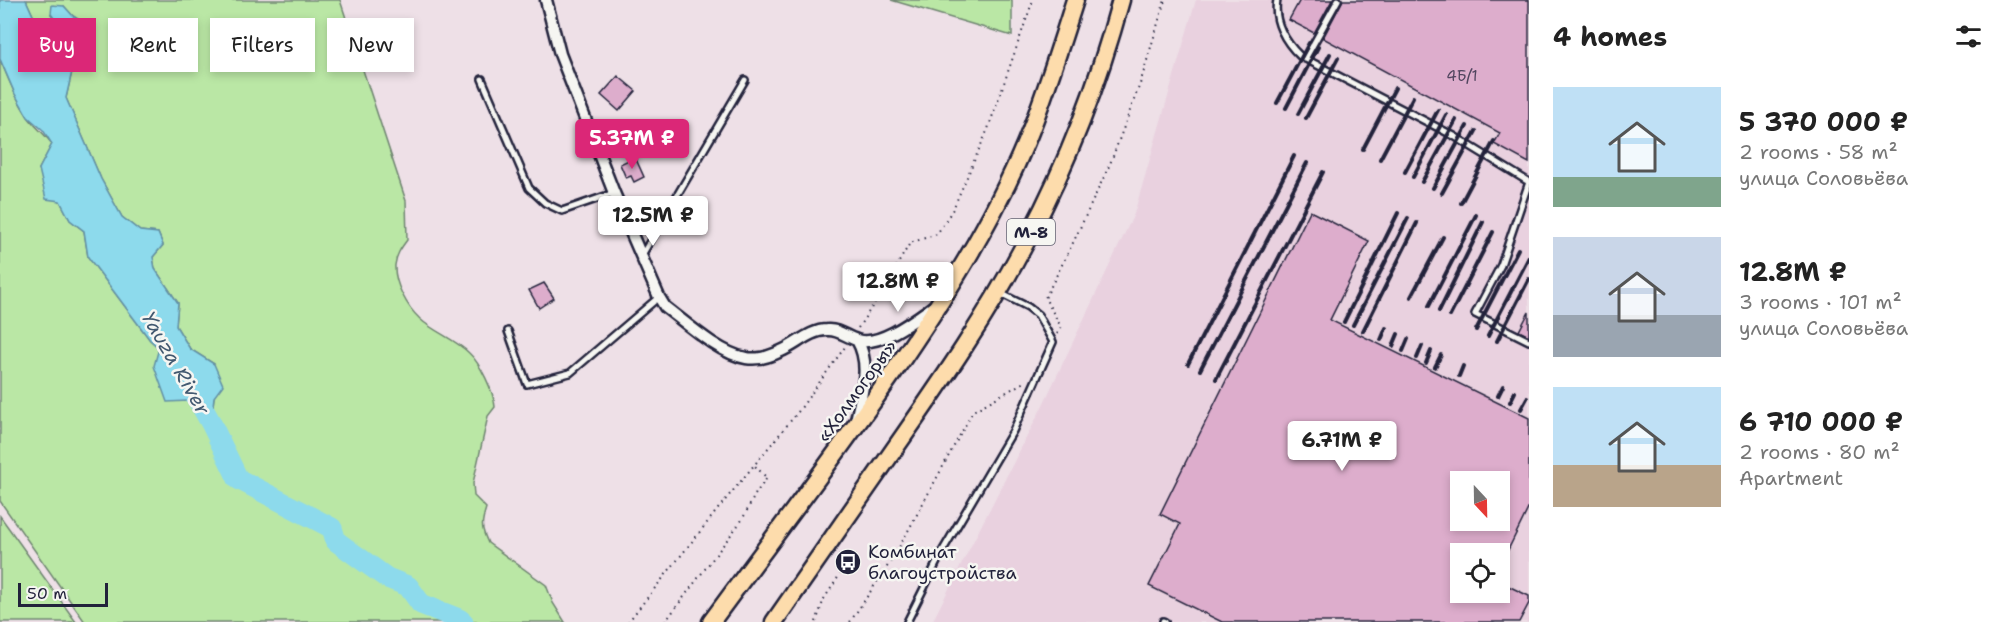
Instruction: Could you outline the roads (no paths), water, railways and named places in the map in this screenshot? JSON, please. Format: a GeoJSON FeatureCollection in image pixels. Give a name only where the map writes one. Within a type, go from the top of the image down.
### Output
{"type":"FeatureCollection","features":[{"type":"Feature","properties":{"kind":"highway","name":"«Холмогоры»"},"geometry":{"type":"LineString","coordinates":[[711,622],[854,428],[916,341],[942,300],[991,214],[1026,142],[1075,0]]}},
{"type":"Feature","properties":{"kind":"highway","name":"М-8"},"geometry":{"type":"LineString","coordinates":[[774,622],[946,376],[998,292],[1029,236],[1064,164],[1094,86],[1121,0]]}},
{"type":"Feature","properties":{"kind":"street"},"geometry":{"type":"LineString","coordinates":[[546,0],[560,54],[614,193],[665,307],[726,351],[746,358],[755,359],[781,352],[807,336],[825,330],[841,332],[854,339],[861,348],[866,363],[854,428]]}},
{"type":"Feature","properties":{"kind":"street"},"geometry":{"type":"LineString","coordinates":[[854,339],[876,339],[891,334],[942,300]]}},
{"type":"Feature","properties":{"kind":"lane"},"geometry":{"type":"LineString","coordinates":[[1277,0],[1280,28],[1292,48],[1305,59],[1454,136],[1529,182],[1501,266],[1475,314],[1529,341]]}},
{"type":"Feature","properties":{"kind":"lane"},"geometry":{"type":"LineString","coordinates":[[1305,59],[1338,0]]}},
{"type":"Feature","properties":{"kind":"lane"},"geometry":{"type":"LineString","coordinates":[[482,79],[529,188],[545,203],[562,211],[614,193]]}},
{"type":"Feature","properties":{"kind":"lane"},"geometry":{"type":"LineString","coordinates":[[641,256],[745,80]]}},
{"type":"Feature","properties":{"kind":"lane"},"geometry":{"type":"LineString","coordinates":[[907,622],[943,550],[1013,430],[1053,342],[1038,315],[1028,307],[998,292]]}},
{"type":"Feature","properties":{"kind":"lane"},"geometry":{"type":"LineString","coordinates":[[508,331],[526,384],[570,373],[659,297]]}},
{"type":"Feature","properties":{"kind":"water"},"geometry":{"type":"Polygon","coordinates":[[[0,0],[26,0],[34,18],[18,18],[18,72],[72,72],[66,98],[101,179],[122,217],[140,231],[158,233],[163,245],[153,257],[155,269],[178,303],[176,326],[190,349],[214,364],[223,385],[214,397],[211,423],[198,416],[188,401],[167,402],[154,366],[159,348],[150,340],[88,257],[84,231],[70,220],[60,201],[46,199],[39,169],[52,144],[43,130],[28,117],[0,59],[0,0]]]}},
{"type":"Feature","properties":{"kind":"water"},"geometry":{"type":"Polygon","coordinates":[[[52,5],[64,6],[76,18],[54,18],[51,14],[52,5]]]}},
{"type":"Feature","properties":{"kind":"waterway","name":"Yauza River"},"geometry":{"type":"LineString","coordinates":[[197,398],[238,479],[332,528],[336,541],[387,578],[408,586],[421,604],[463,622]]}},
{"type":"Feature","properties":{"kind":"railway"},"geometry":{"type":"LineString","coordinates":[[1277,103],[1309,43]]}},
{"type":"Feature","properties":{"kind":"railway"},"geometry":{"type":"LineString","coordinates":[[1286,108],[1318,47]]}},
{"type":"Feature","properties":{"kind":"railway"},"geometry":{"type":"LineString","coordinates":[[1298,114],[1330,54]]}},
{"type":"Feature","properties":{"kind":"railway"},"geometry":{"type":"LineString","coordinates":[[1306,118],[1338,58]]}},
{"type":"Feature","properties":{"kind":"railway"},"geometry":{"type":"LineString","coordinates":[[1363,149],[1395,88]]}},
{"type":"Feature","properties":{"kind":"railway"},"geometry":{"type":"LineString","coordinates":[[1380,159],[1413,97]]}},
{"type":"Feature","properties":{"kind":"railway"},"geometry":{"type":"LineString","coordinates":[[1405,172],[1438,110]]}},
{"type":"Feature","properties":{"kind":"railway"},"geometry":{"type":"LineString","coordinates":[[1413,177],[1446,115]]}},
{"type":"Feature","properties":{"kind":"railway"},"geometry":{"type":"LineString","coordinates":[[1422,182],[1456,120]]}},
{"type":"Feature","properties":{"kind":"railway"},"geometry":{"type":"LineString","coordinates":[[1433,188],[1467,126]]}},
{"type":"Feature","properties":{"kind":"railway"},"geometry":{"type":"LineString","coordinates":[[1442,193],[1476,131]]}},
{"type":"Feature","properties":{"kind":"railway"},"geometry":{"type":"LineString","coordinates":[[1461,203],[1494,141]]}},
{"type":"Feature","properties":{"kind":"railway"},"geometry":{"type":"LineString","coordinates":[[1188,364],[1294,156]]}},
{"type":"Feature","properties":{"kind":"railway"},"geometry":{"type":"LineString","coordinates":[[1200,370],[1307,163]]}},
{"type":"Feature","properties":{"kind":"railway"},"geometry":{"type":"LineString","coordinates":[[1216,379],[1323,172]]}},
{"type":"Feature","properties":{"kind":"railway"},"geometry":{"type":"LineString","coordinates":[[1344,322],[1398,213]]}},
{"type":"Feature","properties":{"kind":"railway"},"geometry":{"type":"LineString","coordinates":[[1429,306],[1476,215]]}},
{"type":"Feature","properties":{"kind":"railway"},"geometry":{"type":"LineString","coordinates":[[1353,325],[1408,218]]}},
{"type":"Feature","properties":{"kind":"railway"},"geometry":{"type":"LineString","coordinates":[[1439,311],[1483,222]]}},
{"type":"Feature","properties":{"kind":"railway"},"geometry":{"type":"LineString","coordinates":[[1363,331],[1417,223]]}},
{"type":"Feature","properties":{"kind":"railway"},"geometry":{"type":"LineString","coordinates":[[1450,316],[1493,232]]}},
{"type":"Feature","properties":{"kind":"railway"},"geometry":{"type":"LineString","coordinates":[[1411,297],[1443,237]]}},
{"type":"Feature","properties":{"kind":"railway"},"geometry":{"type":"LineString","coordinates":[[1476,330],[1518,249]]}},
{"type":"Feature","properties":{"kind":"railway"},"geometry":{"type":"LineString","coordinates":[[1488,336],[1529,257]]}},
{"type":"Feature","properties":{"kind":"railway"},"geometry":{"type":"LineString","coordinates":[[1497,341],[1529,279]]}},
{"type":"Feature","properties":{"kind":"railway"},"geometry":{"type":"LineString","coordinates":[[1381,340],[1386,328]]}},
{"type":"Feature","properties":{"kind":"railway"},"geometry":{"type":"LineString","coordinates":[[1393,346],[1398,334]]}},
{"type":"Feature","properties":{"kind":"railway"},"geometry":{"type":"LineString","coordinates":[[1403,351],[1408,339]]}},
{"type":"Feature","properties":{"kind":"railway"},"geometry":{"type":"LineString","coordinates":[[1417,358],[1422,346]]}},
{"type":"Feature","properties":{"kind":"railway"},"geometry":{"type":"LineString","coordinates":[[1426,363],[1431,351]]}},
{"type":"Feature","properties":{"kind":"railway"},"geometry":{"type":"LineString","coordinates":[[1435,367],[1441,355]]}},
{"type":"Feature","properties":{"kind":"railway"},"geometry":{"type":"LineString","coordinates":[[1459,376],[1463,366]]}},
{"type":"Feature","properties":{"kind":"railway"},"geometry":{"type":"LineString","coordinates":[[1498,396],[1503,386]]}},
{"type":"Feature","properties":{"kind":"railway"},"geometry":{"type":"LineString","coordinates":[[1510,402],[1515,392]]}},
{"type":"Feature","properties":{"kind":"railway"},"geometry":{"type":"LineString","coordinates":[[1521,409],[1527,398]]}},
{"type":"Feature","properties":{"kind":"place","name":"Комбинат благоустройства"},"geometry":{"type":"Point","coordinates":[848,562]}}]}
